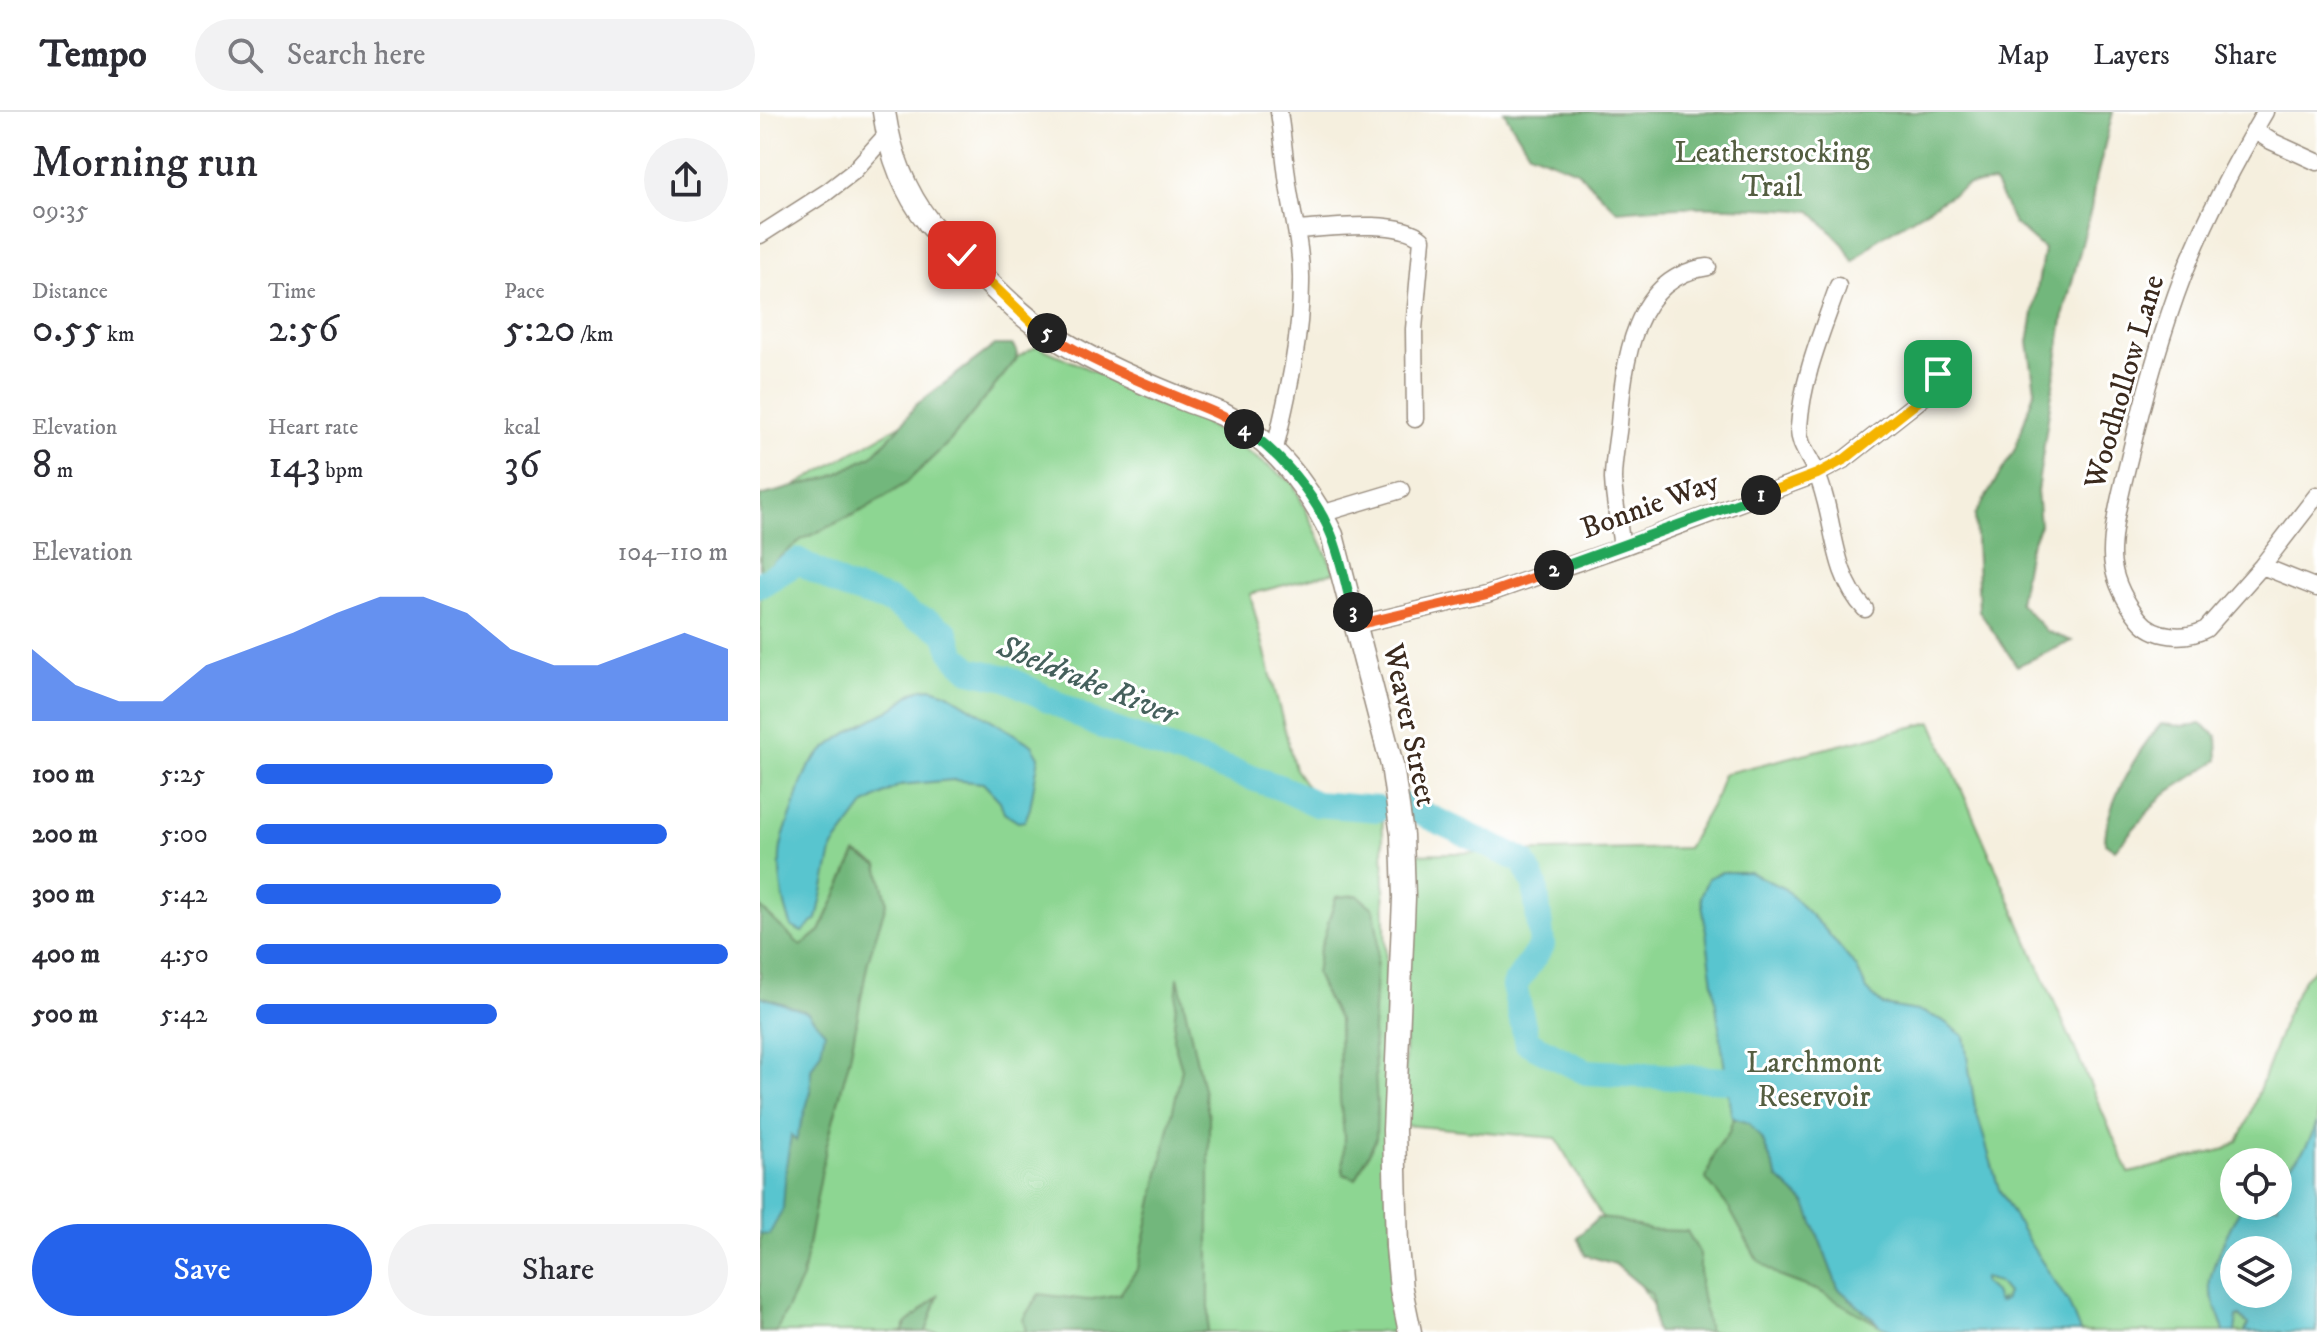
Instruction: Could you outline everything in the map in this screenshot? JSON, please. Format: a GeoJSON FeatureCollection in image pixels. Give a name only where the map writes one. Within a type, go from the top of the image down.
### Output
{"type":"FeatureCollection","features":[{"type":"Feature","properties":{"kind":"main road","name":"Weaver Street"},"geometry":{"type":"LineString","coordinates":[[886,123],[903,183],[929,224],[1031,322],[1059,341],[1100,361],[1225,416],[1263,442],[1294,475],[1332,535],[1392,765],[1402,835],[1404,898],[1394,1130],[1397,1247],[1410,1332]]}},
{"type":"Feature","properties":{"kind":"street"},"geometry":{"type":"LineString","coordinates":[[1274,453],[1293,374],[1302,281],[1298,230],[1289,191],[1279,112]]}},
{"type":"Feature","properties":{"kind":"street","name":"Woodhollow Lane"},"geometry":{"type":"LineString","coordinates":[[2262,566],[2206,629],[2194,635],[2162,634],[2144,625],[2129,606],[2113,564],[2113,544],[2120,493],[2143,399],[2183,277],[2203,231],[2265,112]]}},
{"type":"Feature","properties":{"kind":"street"},"geometry":{"type":"LineString","coordinates":[[760,235],[853,172],[886,123]]}},
{"type":"Feature","properties":{"kind":"street"},"geometry":{"type":"LineString","coordinates":[[2254,130],[2317,162]]}},
{"type":"Feature","properties":{"kind":"street"},"geometry":{"type":"LineString","coordinates":[[1298,230],[1378,226],[1415,232],[1422,239],[1414,329],[1415,419]]}},
{"type":"Feature","properties":{"kind":"street"},"geometry":{"type":"LineString","coordinates":[[1622,547],[1613,479],[1629,351],[1644,310],[1654,296],[1669,281],[1691,269],[1708,267]]}},
{"type":"Feature","properties":{"kind":"street"},"geometry":{"type":"LineString","coordinates":[[1838,286],[1808,372],[1799,440],[1817,474],[1840,565],[1855,598],[1865,609]]}},
{"type":"Feature","properties":{"kind":"street","name":"Bonnie Way"},"geometry":{"type":"LineString","coordinates":[[1356,625],[1487,594],[1817,474],[1845,459],[1925,396],[1938,374],[1939,364]]}},
{"type":"Feature","properties":{"kind":"street"},"geometry":{"type":"LineString","coordinates":[[1321,514],[1401,490]]}},
{"type":"Feature","properties":{"kind":"street"},"geometry":{"type":"LineString","coordinates":[[2317,495],[2262,566],[2317,588]]}},
{"type":"Feature","properties":{"kind":"green space","name":"Leatherstocking Trail"},"geometry":{"type":"Polygon","coordinates":[[[1504,112],[2113,112],[2064,313],[2037,491],[2040,525],[2029,549],[2019,602],[2046,631],[2072,641],[2017,666],[1979,611],[1975,515],[2015,449],[2035,389],[2028,342],[2044,249],[2014,223],[1994,182],[1968,185],[1878,239],[1853,262],[1844,245],[1811,211],[1714,206],[1617,211],[1577,171],[1529,152],[1504,112]]]}},
{"type":"Feature","properties":{"kind":"green space"},"geometry":{"type":"Polygon","coordinates":[[[995,345],[1012,345],[1017,351],[1016,360],[950,441],[905,484],[863,510],[801,540],[760,573],[760,496],[831,477],[872,456],[916,405],[995,345]]]}},
{"type":"Feature","properties":{"kind":"green space"},"geometry":{"type":"Polygon","coordinates":[[[1037,346],[1196,417],[1293,483],[1335,572],[1250,594],[1295,769],[1313,795],[1382,798],[1394,1309],[1399,1332],[760,1332],[760,506],[1037,346]]]}},
{"type":"Feature","properties":{"kind":"green space","name":"Larchmont Reservoir"},"geometry":{"type":"Polygon","coordinates":[[[1932,722],[2129,1173],[2220,1150],[2220,1220],[2292,1220],[2292,1148],[2228,1148],[2238,1141],[2247,1123],[2291,1003],[2304,979],[2317,967],[2317,1332],[1668,1332],[1556,1138],[1404,1125],[1408,854],[1687,848],[1717,795],[1723,774],[1932,722]]]}},
{"type":"Feature","properties":{"kind":"green space"},"geometry":{"type":"Polygon","coordinates":[[[2161,724],[2201,724],[2217,736],[2218,760],[2162,796],[2115,850],[2105,843],[2106,828],[2116,796],[2132,764],[2161,724]]]}},
{"type":"Feature","properties":{"kind":"green space"},"geometry":{"type":"Polygon","coordinates":[[[856,853],[878,865],[887,901],[868,961],[850,1057],[826,1148],[802,1278],[776,1332],[760,1332],[760,1234],[769,1234],[792,1133],[811,1092],[811,1069],[821,1051],[807,1012],[760,996],[760,907],[801,946],[820,931],[856,853]]]}},
{"type":"Feature","properties":{"kind":"green space"},"geometry":{"type":"Polygon","coordinates":[[[1357,895],[1374,909],[1378,936],[1373,1030],[1376,1139],[1356,1179],[1343,1174],[1339,1020],[1316,974],[1336,897],[1357,895]]]}},
{"type":"Feature","properties":{"kind":"green space"},"geometry":{"type":"Polygon","coordinates":[[[1178,977],[1209,1116],[1207,1332],[1026,1332],[1023,1319],[1039,1294],[1087,1300],[1120,1294],[1138,1268],[1182,1069],[1173,1039],[1178,977]]]}},
{"type":"Feature","properties":{"kind":"green space"},"geometry":{"type":"Polygon","coordinates":[[[1733,1118],[1749,1123],[1763,1141],[1778,1178],[1806,1204],[1838,1288],[1882,1327],[1819,1291],[1779,1276],[1757,1259],[1729,1208],[1706,1179],[1715,1151],[1729,1132],[1733,1118]]]}},
{"type":"Feature","properties":{"kind":"green space"},"geometry":{"type":"Polygon","coordinates":[[[1598,1218],[1618,1220],[1650,1230],[1687,1231],[1700,1254],[1700,1286],[1709,1332],[1657,1332],[1652,1295],[1615,1264],[1585,1255],[1577,1237],[1598,1218]]]}},
{"type":"Feature","properties":{"kind":"green space"},"geometry":{"type":"Polygon","coordinates":[[[938,1296],[926,1332],[902,1332],[906,1324],[938,1296]]]}},
{"type":"Feature","properties":{"kind":"water"},"geometry":{"type":"Polygon","coordinates":[[[931,688],[947,693],[1032,745],[1039,757],[1025,821],[1018,822],[1004,813],[1000,801],[983,783],[953,780],[900,785],[865,804],[833,847],[817,919],[802,932],[792,927],[781,885],[780,852],[810,765],[849,732],[890,710],[913,693],[931,688]]]}},
{"type":"Feature","properties":{"kind":"water"},"geometry":{"type":"Polygon","coordinates":[[[1721,872],[1750,872],[1785,889],[1823,927],[1857,968],[1867,990],[1883,1005],[1923,1012],[1942,1020],[1964,1036],[1975,1107],[1999,1189],[2068,1302],[2080,1332],[1895,1332],[1882,1327],[1838,1288],[1806,1204],[1778,1178],[1763,1141],[1749,1123],[1733,1118],[1731,1114],[1701,896],[1708,878],[1721,872]],[[1983,1278],[2001,1302],[2007,1293],[1998,1282],[1983,1278]]]}},
{"type":"Feature","properties":{"kind":"water"},"geometry":{"type":"Polygon","coordinates":[[[760,996],[807,1012],[825,1032],[821,1051],[811,1069],[811,1091],[796,1141],[791,1135],[783,1209],[769,1235],[760,1234],[760,996]]]}},
{"type":"Feature","properties":{"kind":"water"},"geometry":{"type":"Polygon","coordinates":[[[2317,1122],[2317,1332],[2245,1332],[2248,1325],[2240,1316],[2237,1317],[2235,1332],[2224,1332],[2210,1289],[2220,1251],[2220,1308],[2292,1308],[2292,1236],[2227,1236],[2235,1220],[2292,1220],[2292,1163],[2307,1145],[2317,1122]]]}},
{"type":"Feature","properties":{"kind":"waterway","name":"Sheldrake River"},"geometry":{"type":"LineString","coordinates":[[760,585],[799,561],[843,586],[890,601],[946,633],[954,655],[970,670],[1007,678],[1097,724],[1284,789],[1316,804],[1378,809]]}},
{"type":"Feature","properties":{"kind":"waterway","name":"Sheldrake River"},"geometry":{"type":"LineString","coordinates":[[1406,806],[1523,861],[1535,885],[1542,945],[1514,986],[1527,1042],[1586,1072],[1728,1080]]}},
{"type":"Feature","properties":{"kind":"route"},"geometry":{"type":"LineString","coordinates":[[962,255],[1031,322],[1059,341],[1225,416],[1263,442],[1294,475],[1332,535],[1356,625],[1487,594],[1817,474],[1868,443],[1925,396],[1938,374]]}}]}
